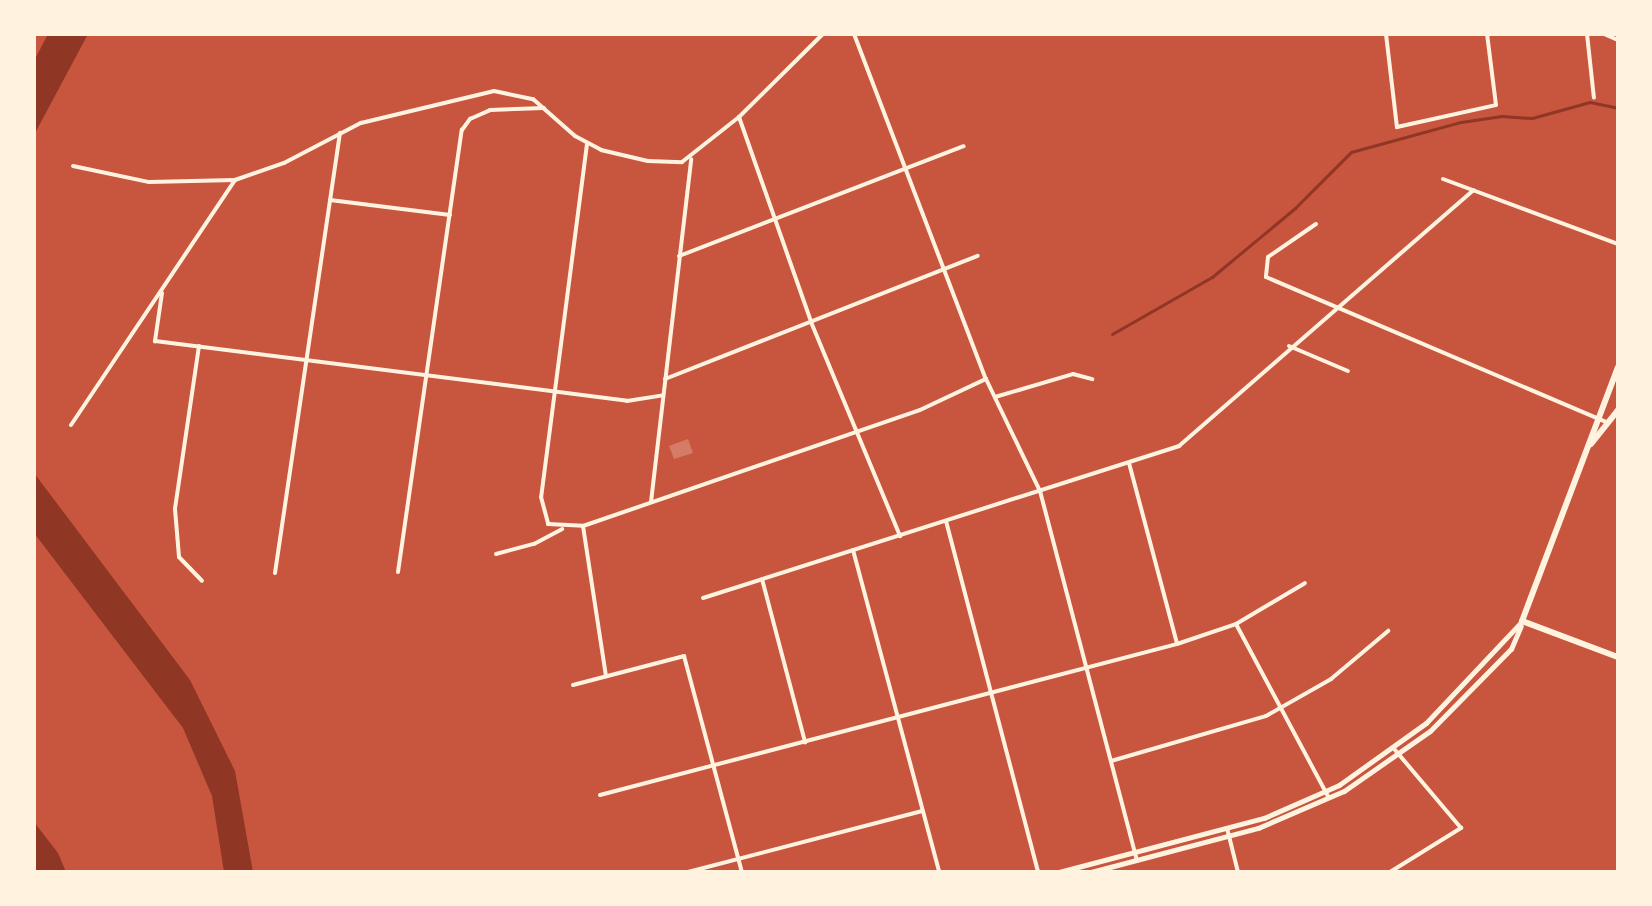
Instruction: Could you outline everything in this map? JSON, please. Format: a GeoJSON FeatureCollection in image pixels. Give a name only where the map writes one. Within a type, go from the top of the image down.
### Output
{"type":"FeatureCollection","features":[{"type":"Feature","properties":{"kind":"main road"},"geometry":{"type":"LineString","coordinates":[[1618,367],[1522,621],[1618,657]]}},
{"type":"Feature","properties":{"kind":"main road"},"geometry":{"type":"LineString","coordinates":[[1586,450],[1618,410]]}},
{"type":"Feature","properties":{"kind":"street"},"geometry":{"type":"LineString","coordinates":[[73,166],[149,182],[235,180],[284,163],[340,133],[476,92],[513,91],[546,109],[587,144],[648,161],[691,158],[739,117],[823,34]]}},
{"type":"Feature","properties":{"kind":"street"},"geometry":{"type":"LineString","coordinates":[[854,34],[986,379],[1040,491],[1137,860]]}},
{"type":"Feature","properties":{"kind":"street"},"geometry":{"type":"LineString","coordinates":[[1386,34],[1397,127],[1496,105],[1487,34]]}},
{"type":"Feature","properties":{"kind":"street"},"geometry":{"type":"LineString","coordinates":[[1587,34],[1594,98]]}},
{"type":"Feature","properties":{"kind":"street"},"geometry":{"type":"LineString","coordinates":[[1604,34],[1618,40]]}},
{"type":"Feature","properties":{"kind":"street"},"geometry":{"type":"LineString","coordinates":[[398,572],[465,125],[504,107],[546,109]]}},
{"type":"Feature","properties":{"kind":"street"},"geometry":{"type":"LineString","coordinates":[[739,117],[811,322],[900,536]]}},
{"type":"Feature","properties":{"kind":"street"},"geometry":{"type":"LineString","coordinates":[[275,573],[340,133]]}},
{"type":"Feature","properties":{"kind":"street"},"geometry":{"type":"LineString","coordinates":[[587,144],[555,392],[543,519],[564,527],[583,526],[857,431],[986,379]]}},
{"type":"Feature","properties":{"kind":"street"},"geometry":{"type":"LineString","coordinates":[[679,256],[964,146]]}},
{"type":"Feature","properties":{"kind":"street"},"geometry":{"type":"LineString","coordinates":[[651,502],[691,158]]}},
{"type":"Feature","properties":{"kind":"street"},"geometry":{"type":"LineString","coordinates":[[1443,179],[1618,244]]}},
{"type":"Feature","properties":{"kind":"street"},"geometry":{"type":"LineString","coordinates":[[71,425],[235,180]]}},
{"type":"Feature","properties":{"kind":"street"},"geometry":{"type":"LineString","coordinates":[[703,598],[1174,449],[1289,346],[1473,190]]}},
{"type":"Feature","properties":{"kind":"street"},"geometry":{"type":"LineString","coordinates":[[330,200],[450,215]]}},
{"type":"Feature","properties":{"kind":"street"},"geometry":{"type":"LineString","coordinates":[[1316,224],[1268,257],[1266,277],[1608,423]]}},
{"type":"Feature","properties":{"kind":"street"},"geometry":{"type":"LineString","coordinates":[[665,379],[978,256]]}},
{"type":"Feature","properties":{"kind":"street"},"geometry":{"type":"LineString","coordinates":[[162,293],[155,341],[637,401],[663,395]]}},
{"type":"Feature","properties":{"kind":"street"},"geometry":{"type":"LineString","coordinates":[[199,346],[175,509],[179,557],[202,581]]}},
{"type":"Feature","properties":{"kind":"street"},"geometry":{"type":"LineString","coordinates":[[1289,346],[1348,371]]}},
{"type":"Feature","properties":{"kind":"street"},"geometry":{"type":"LineString","coordinates":[[995,397],[1073,374],[1092,379]]}},
{"type":"Feature","properties":{"kind":"street"},"geometry":{"type":"LineString","coordinates":[[1129,463],[1177,644]]}},
{"type":"Feature","properties":{"kind":"street"},"geometry":{"type":"LineString","coordinates":[[946,521],[1038,872]]}},
{"type":"Feature","properties":{"kind":"street"},"geometry":{"type":"LineString","coordinates":[[583,526],[606,676]]}},
{"type":"Feature","properties":{"kind":"street"},"geometry":{"type":"LineString","coordinates":[[496,554],[534,544],[564,527]]}},
{"type":"Feature","properties":{"kind":"street"},"geometry":{"type":"LineString","coordinates":[[853,550],[939,872]]}},
{"type":"Feature","properties":{"kind":"street"},"geometry":{"type":"LineString","coordinates":[[762,579],[805,742]]}},
{"type":"Feature","properties":{"kind":"street"},"geometry":{"type":"LineString","coordinates":[[600,795],[1177,644],[1236,624],[1305,583]]}},
{"type":"Feature","properties":{"kind":"street"},"geometry":{"type":"LineString","coordinates":[[1091,872],[1229,836],[1330,799],[1397,753],[1481,669],[1522,621]]}},
{"type":"Feature","properties":{"kind":"street"},"geometry":{"type":"LineString","coordinates":[[1236,624],[1330,799]]}},
{"type":"Feature","properties":{"kind":"street"},"geometry":{"type":"LineString","coordinates":[[1111,761],[1231,730],[1281,709],[1331,679],[1388,631]]}},
{"type":"Feature","properties":{"kind":"street"},"geometry":{"type":"LineString","coordinates":[[573,685],[684,656],[742,872]]}},
{"type":"Feature","properties":{"kind":"street"},"geometry":{"type":"LineString","coordinates":[[1059,872],[1227,828],[1326,792],[1397,753]]}},
{"type":"Feature","properties":{"kind":"street"},"geometry":{"type":"LineString","coordinates":[[1390,872],[1461,828],[1397,753]]}},
{"type":"Feature","properties":{"kind":"street"},"geometry":{"type":"LineString","coordinates":[[688,872],[922,810]]}},
{"type":"Feature","properties":{"kind":"street"},"geometry":{"type":"LineString","coordinates":[[1227,828],[1238,872]]}},
{"type":"Feature","properties":{"kind":"shaded area"},"geometry":{"type":"Polygon","coordinates":[[[48,34],[88,34],[34,135],[34,61],[48,34]]]}},
{"type":"Feature","properties":{"kind":"shaded area"},"geometry":{"type":"Polygon","coordinates":[[[34,473],[190,680],[235,771],[253,872],[224,872],[212,796],[183,728],[34,533],[34,473]]]}},
{"type":"Feature","properties":{"kind":"shaded area"},"geometry":{"type":"Polygon","coordinates":[[[34,822],[58,853],[66,872],[34,872],[34,822]]]}},
{"type":"Feature","properties":{"kind":"building"},"geometry":{"type":"Polygon","coordinates":[[[688,439],[693,453],[674,459],[669,446],[688,439]]]}},
{"type":"Feature","properties":{"kind":"waterway"},"geometry":{"type":"LineString","coordinates":[[1112,334],[1212,277],[1295,208],[1351,152],[1461,122],[1502,116],[1532,118],[1590,102],[1618,108]]}}]}
